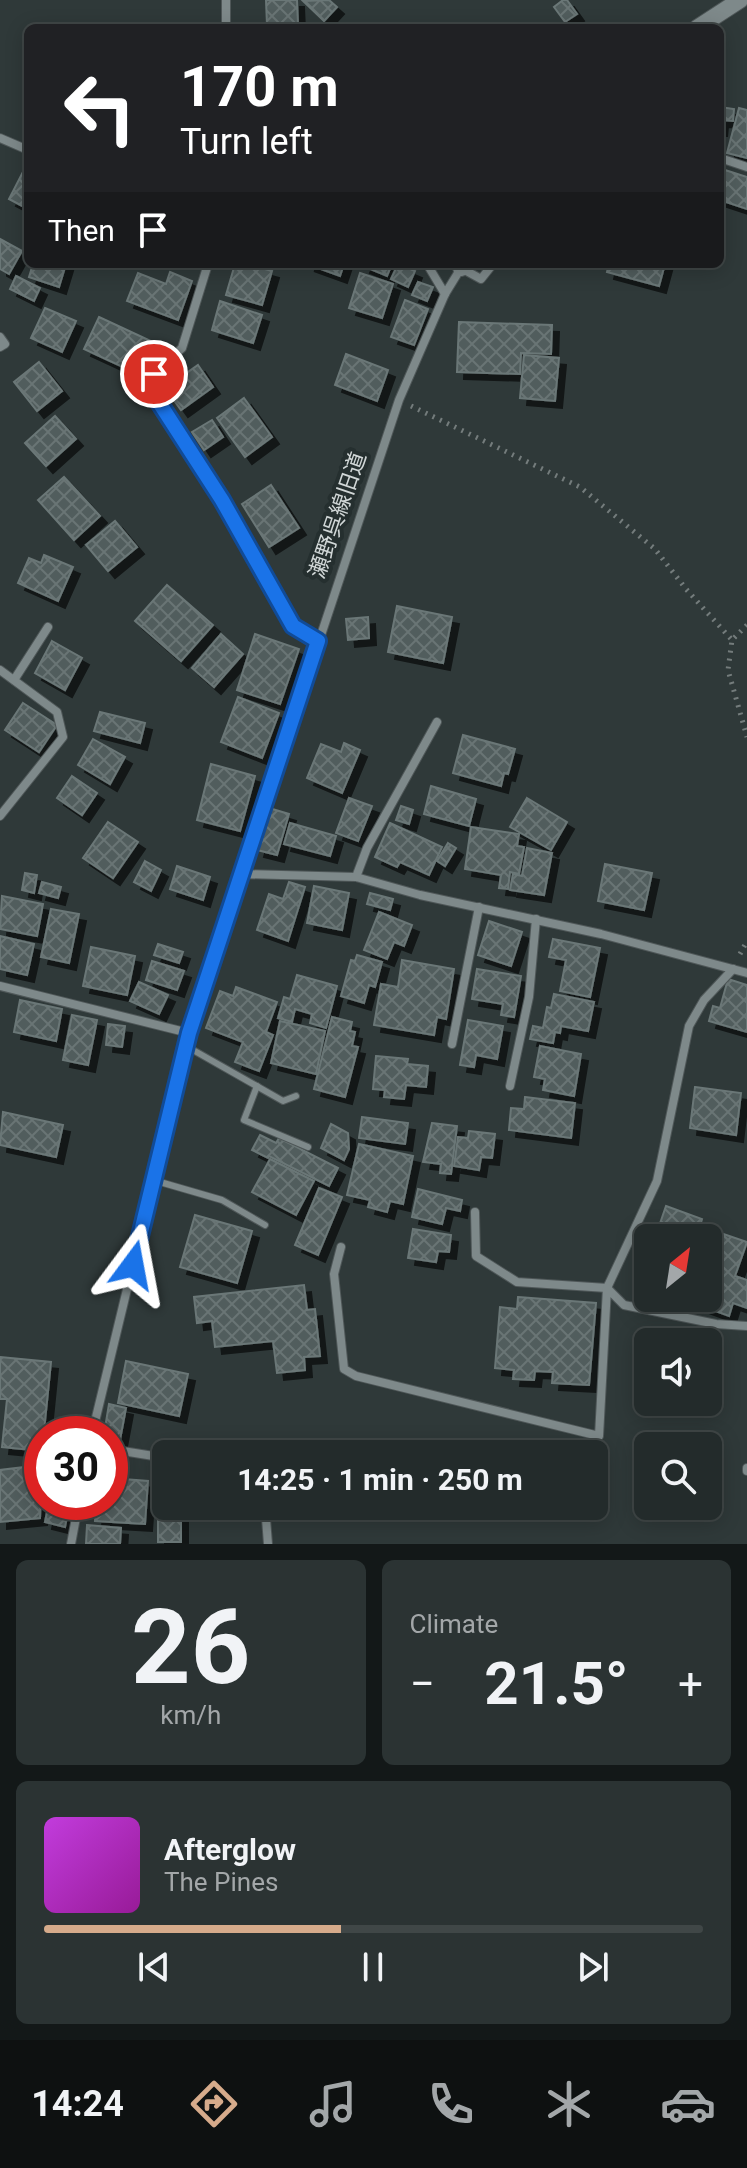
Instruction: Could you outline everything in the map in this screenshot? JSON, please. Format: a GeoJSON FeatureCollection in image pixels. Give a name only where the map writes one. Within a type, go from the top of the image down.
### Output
{"type":"FeatureCollection","features":[{"type":"Feature","properties":{"kind":"street"},"geometry":{"type":"LineString","coordinates":[[226,0],[226,24]]}},
{"type":"Feature","properties":{"kind":"street"},"geometry":{"type":"LineString","coordinates":[[703,24],[740,0]]}},
{"type":"Feature","properties":{"kind":"street"},"geometry":{"type":"LineString","coordinates":[[0,138],[24,148]]}},
{"type":"Feature","properties":{"kind":"street"},"geometry":{"type":"LineString","coordinates":[[724,159],[747,167]]}},
{"type":"Feature","properties":{"kind":"street"},"geometry":{"type":"LineString","coordinates":[[207,268],[182,348],[154,374],[151,390],[222,500],[293,626],[318,641]]}},
{"type":"Feature","properties":{"kind":"street"},"geometry":{"type":"LineString","coordinates":[[429,268],[445,294]]}},
{"type":"Feature","properties":{"kind":"street","name":"瀬野呉線旧道"},"geometry":{"type":"LineString","coordinates":[[96,1416],[189,1033],[399,400],[445,294],[461,268]]}},
{"type":"Feature","properties":{"kind":"street"},"geometry":{"type":"LineString","coordinates":[[465,268],[481,279],[490,268]]}},
{"type":"Feature","properties":{"kind":"street"},"geometry":{"type":"LineString","coordinates":[[0,337],[5,344],[0,347]]}},
{"type":"Feature","properties":{"kind":"street"},"geometry":{"type":"LineString","coordinates":[[14,680],[48,627]]}},
{"type":"Feature","properties":{"kind":"street"},"geometry":{"type":"LineString","coordinates":[[0,670],[57,712],[63,737],[0,816]]}},
{"type":"Feature","properties":{"kind":"street"},"geometry":{"type":"LineString","coordinates":[[356,877],[367,848],[437,722]]}},
{"type":"Feature","properties":{"kind":"street"},"geometry":{"type":"LineString","coordinates":[[240,874],[356,877],[747,973]]}},
{"type":"Feature","properties":{"kind":"street"},"geometry":{"type":"LineString","coordinates":[[452,1044],[479,907]]}},
{"type":"Feature","properties":{"kind":"street"},"geometry":{"type":"LineString","coordinates":[[510,1086],[529,997],[536,919]]}},
{"type":"Feature","properties":{"kind":"street"},"geometry":{"type":"LineString","coordinates":[[341,1247],[334,1274],[344,1369],[356,1376],[599,1436],[607,1288],[657,1181],[689,1026],[704,1000],[733,969]]}},
{"type":"Feature","properties":{"kind":"street"},"geometry":{"type":"LineString","coordinates":[[0,986],[189,1033]]}},
{"type":"Feature","properties":{"kind":"street"},"geometry":{"type":"LineString","coordinates":[[475,1212],[476,1256],[517,1282],[607,1288],[624,1305],[716,1324],[747,1326]]}},
{"type":"Feature","properties":{"kind":"street"},"geometry":{"type":"LineString","coordinates":[[128,1452],[152,1456]]}},
{"type":"Feature","properties":{"kind":"street"},"geometry":{"type":"LineString","coordinates":[[71,1544],[76,1520]]}},
{"type":"Feature","properties":{"kind":"street"},"geometry":{"type":"LineString","coordinates":[[266,1520],[268,1544]]}},
{"type":"Feature","properties":{"kind":"lane"},"geometry":{"type":"LineString","coordinates":[[186,1046],[283,1101],[296,1096]]}},
{"type":"Feature","properties":{"kind":"lane"},"geometry":{"type":"LineString","coordinates":[[257,1086],[244,1120],[308,1147]]}},
{"type":"Feature","properties":{"kind":"lane"},"geometry":{"type":"LineString","coordinates":[[153,1180],[222,1200],[265,1225]]}},
{"type":"Feature","properties":{"kind":"path"},"geometry":{"type":"LineString","coordinates":[[399,400],[580,487],[655,549],[732,640]]}},
{"type":"Feature","properties":{"kind":"path"},"geometry":{"type":"LineString","coordinates":[[747,625],[732,640],[728,670],[747,737]]}},
{"type":"Feature","properties":{"kind":"building"},"geometry":{"type":"Polygon","coordinates":[[[266,0],[297,0],[298,24],[267,24],[266,0]]]}},
{"type":"Feature","properties":{"kind":"building"},"geometry":{"type":"Polygon","coordinates":[[[329,0],[337,7],[324,21],[303,1],[329,0]]]}},
{"type":"Feature","properties":{"kind":"building"},"geometry":{"type":"Polygon","coordinates":[[[567,0],[577,14],[565,22],[554,7],[567,0]]]}},
{"type":"Feature","properties":{"kind":"building"},"geometry":{"type":"Polygon","coordinates":[[[724,108],[734,109],[733,121],[724,120],[724,108]]]}},
{"type":"Feature","properties":{"kind":"building"},"geometry":{"type":"Polygon","coordinates":[[[739,108],[747,110],[747,158],[727,153],[739,108]]]}},
{"type":"Feature","properties":{"kind":"building"},"geometry":{"type":"Polygon","coordinates":[[[24,170],[24,207],[9,199],[24,170]]]}},
{"type":"Feature","properties":{"kind":"building"},"geometry":{"type":"Polygon","coordinates":[[[725,170],[747,177],[747,209],[724,201],[725,170]]]}},
{"type":"Feature","properties":{"kind":"building"},"geometry":{"type":"Polygon","coordinates":[[[0,239],[22,251],[9,274],[0,269],[0,239]]]}},
{"type":"Feature","properties":{"kind":"building"},"geometry":{"type":"Polygon","coordinates":[[[32,268],[65,268],[59,287],[29,277],[32,268]]]}},
{"type":"Feature","properties":{"kind":"building"},"geometry":{"type":"Polygon","coordinates":[[[234,268],[272,271],[262,305],[226,295],[234,268]]]}},
{"type":"Feature","properties":{"kind":"building"},"geometry":{"type":"Polygon","coordinates":[[[318,268],[343,268],[340,276],[318,268]]]}},
{"type":"Feature","properties":{"kind":"building"},"geometry":{"type":"Polygon","coordinates":[[[368,268],[390,268],[387,276],[368,268]]]}},
{"type":"Feature","properties":{"kind":"building"},"geometry":{"type":"Polygon","coordinates":[[[396,268],[415,271],[408,287],[391,279],[396,268]]]}},
{"type":"Feature","properties":{"kind":"building"},"geometry":{"type":"Polygon","coordinates":[[[608,268],[664,268],[659,286],[607,272],[608,268]]]}},
{"type":"Feature","properties":{"kind":"building"},"geometry":{"type":"Polygon","coordinates":[[[170,272],[192,281],[178,320],[127,301],[138,273],[166,284],[170,272]]]}},
{"type":"Feature","properties":{"kind":"building"},"geometry":{"type":"Polygon","coordinates":[[[360,273],[393,284],[382,318],[349,308],[360,273]]]}},
{"type":"Feature","properties":{"kind":"building"},"geometry":{"type":"Polygon","coordinates":[[[16,276],[40,288],[34,301],[10,289],[16,276]]]}},
{"type":"Feature","properties":{"kind":"building"},"geometry":{"type":"Polygon","coordinates":[[[418,282],[433,287],[427,301],[412,295],[418,282]]]}},
{"type":"Feature","properties":{"kind":"building"},"geometry":{"type":"Polygon","coordinates":[[[405,300],[428,309],[414,345],[391,337],[405,300]]]}},
{"type":"Feature","properties":{"kind":"building"},"geometry":{"type":"Polygon","coordinates":[[[220,301],[262,315],[253,343],[212,330],[220,301]]]}},
{"type":"Feature","properties":{"kind":"building"},"geometry":{"type":"Polygon","coordinates":[[[45,308],[76,321],[62,352],[31,338],[45,308]]]}},
{"type":"Feature","properties":{"kind":"building"},"geometry":{"type":"Polygon","coordinates":[[[99,317],[155,343],[140,375],[84,349],[99,317]]]}},
{"type":"Feature","properties":{"kind":"building"},"geometry":{"type":"Polygon","coordinates":[[[459,322],[552,325],[551,354],[521,353],[520,374],[457,372],[459,322]]]}},
{"type":"Feature","properties":{"kind":"building"},"geometry":{"type":"Polygon","coordinates":[[[346,354],[388,370],[377,401],[335,385],[346,354]]]}},
{"type":"Feature","properties":{"kind":"building"},"geometry":{"type":"Polygon","coordinates":[[[524,355],[559,358],[555,401],[520,398],[524,355]]]}},
{"type":"Feature","properties":{"kind":"building"},"geometry":{"type":"Polygon","coordinates":[[[39,362],[62,391],[37,411],[14,382],[39,362]]]}},
{"type":"Feature","properties":{"kind":"building"},"geometry":{"type":"Polygon","coordinates":[[[198,365],[213,387],[181,410],[165,388],[198,365]]]}},
{"type":"Feature","properties":{"kind":"building"},"geometry":{"type":"Polygon","coordinates":[[[244,398],[272,437],[245,457],[217,418],[244,398]]]}},
{"type":"Feature","properties":{"kind":"building"},"geometry":{"type":"Polygon","coordinates":[[[55,416],[76,439],[46,466],[25,443],[55,416]]]}},
{"type":"Feature","properties":{"kind":"building"},"geometry":{"type":"Polygon","coordinates":[[[212,420],[223,437],[204,450],[192,432],[212,420]]]}},
{"type":"Feature","properties":{"kind":"building"},"geometry":{"type":"Polygon","coordinates":[[[64,477],[100,516],[74,540],[38,500],[64,477]]]}},
{"type":"Feature","properties":{"kind":"building"},"geometry":{"type":"Polygon","coordinates":[[[271,485],[299,528],[269,547],[242,504],[271,485]]]}},
{"type":"Feature","properties":{"kind":"building"},"geometry":{"type":"Polygon","coordinates":[[[115,521],[137,547],[108,571],[86,545],[115,521]]]}},
{"type":"Feature","properties":{"kind":"building"},"geometry":{"type":"Polygon","coordinates":[[[44,555],[73,567],[58,601],[18,583],[29,558],[41,563],[44,555]]]}},
{"type":"Feature","properties":{"kind":"building"},"geometry":{"type":"Polygon","coordinates":[[[167,585],[213,625],[181,661],[135,621],[167,585]]]}},
{"type":"Feature","properties":{"kind":"building"},"geometry":{"type":"Polygon","coordinates":[[[397,606],[452,617],[443,663],[388,652],[397,606]]]}},
{"type":"Feature","properties":{"kind":"building"},"geometry":{"type":"Polygon","coordinates":[[[368,617],[369,638],[348,640],[346,619],[368,617]]]}},
{"type":"Feature","properties":{"kind":"building"},"geometry":{"type":"Polygon","coordinates":[[[221,634],[243,654],[214,687],[192,668],[221,634]]]}},
{"type":"Feature","properties":{"kind":"building"},"geometry":{"type":"Polygon","coordinates":[[[255,634],[299,649],[280,704],[237,690],[255,634]]]}},
{"type":"Feature","properties":{"kind":"building"},"geometry":{"type":"Polygon","coordinates":[[[52,641],[82,658],[65,690],[35,673],[52,641]]]}},
{"type":"Feature","properties":{"kind":"building"},"geometry":{"type":"Polygon","coordinates":[[[238,697],[279,713],[262,758],[221,742],[238,697]]]}},
{"type":"Feature","properties":{"kind":"building"},"geometry":{"type":"Polygon","coordinates":[[[23,703],[57,725],[39,752],[5,730],[23,703]]]}},
{"type":"Feature","properties":{"kind":"building"},"geometry":{"type":"Polygon","coordinates":[[[100,712],[145,723],[140,743],[94,731],[100,712]]]}},
{"type":"Feature","properties":{"kind":"building"},"geometry":{"type":"Polygon","coordinates":[[[463,735],[515,749],[501,786],[453,773],[463,735]]]}},
{"type":"Feature","properties":{"kind":"building"},"geometry":{"type":"Polygon","coordinates":[[[93,739],[125,757],[110,784],[78,765],[93,739]]]}},
{"type":"Feature","properties":{"kind":"building"},"geometry":{"type":"Polygon","coordinates":[[[344,743],[360,750],[342,793],[307,778],[321,744],[341,752],[344,743]]]}},
{"type":"Feature","properties":{"kind":"building"},"geometry":{"type":"Polygon","coordinates":[[[211,764],[255,776],[240,831],[197,820],[211,764]]]}},
{"type":"Feature","properties":{"kind":"building"},"geometry":{"type":"Polygon","coordinates":[[[72,776],[97,793],[82,815],[57,798],[72,776]]]}},
{"type":"Feature","properties":{"kind":"building"},"geometry":{"type":"Polygon","coordinates":[[[431,786],[476,799],[469,826],[424,814],[431,786]]]}},
{"type":"Feature","properties":{"kind":"building"},"geometry":{"type":"Polygon","coordinates":[[[349,798],[372,806],[358,841],[336,833],[349,798]]]}},
{"type":"Feature","properties":{"kind":"building"},"geometry":{"type":"Polygon","coordinates":[[[527,798],[567,822],[551,850],[510,827],[527,798]]]}},
{"type":"Feature","properties":{"kind":"building"},"geometry":{"type":"Polygon","coordinates":[[[401,806],[413,810],[409,824],[396,820],[401,806]]]}},
{"type":"Feature","properties":{"kind":"building"},"geometry":{"type":"Polygon","coordinates":[[[269,808],[289,814],[277,855],[257,850],[269,808]]]}},
{"type":"Feature","properties":{"kind":"building"},"geometry":{"type":"Polygon","coordinates":[[[108,822],[138,842],[113,878],[83,858],[108,822]]]}},
{"type":"Feature","properties":{"kind":"building"},"geometry":{"type":"Polygon","coordinates":[[[290,823],[336,836],[330,856],[284,844],[290,823]]]}},
{"type":"Feature","properties":{"kind":"building"},"geometry":{"type":"Polygon","coordinates":[[[390,823],[442,847],[429,875],[400,862],[397,867],[375,857],[390,823]]]}},
{"type":"Feature","properties":{"kind":"building"},"geometry":{"type":"Polygon","coordinates":[[[471,827],[519,834],[517,846],[524,847],[519,874],[510,872],[508,889],[499,888],[501,875],[465,869],[471,827]]]}},
{"type":"Feature","properties":{"kind":"building"},"geometry":{"type":"Polygon","coordinates":[[[448,843],[456,848],[445,866],[437,861],[448,843]]]}},
{"type":"Feature","properties":{"kind":"building"},"geometry":{"type":"Polygon","coordinates":[[[527,848],[552,853],[544,895],[510,890],[513,874],[522,876],[527,848]]]}},
{"type":"Feature","properties":{"kind":"building"},"geometry":{"type":"Polygon","coordinates":[[[145,861],[161,870],[151,891],[134,882],[145,861]]]}},
{"type":"Feature","properties":{"kind":"building"},"geometry":{"type":"Polygon","coordinates":[[[605,864],[652,873],[644,910],[598,901],[605,864]]]}},
{"type":"Feature","properties":{"kind":"building"},"geometry":{"type":"Polygon","coordinates":[[[177,866],[210,877],[203,900],[170,889],[177,866]]]}},
{"type":"Feature","properties":{"kind":"building"},"geometry":{"type":"Polygon","coordinates":[[[25,873],[37,875],[34,893],[22,890],[25,873]]]}},
{"type":"Feature","properties":{"kind":"building"},"geometry":{"type":"Polygon","coordinates":[[[42,882],[61,887],[58,898],[39,893],[42,882]]]}},
{"type":"Feature","properties":{"kind":"building"},"geometry":{"type":"Polygon","coordinates":[[[289,882],[305,887],[288,941],[257,930],[269,894],[283,899],[289,882]]]}},
{"type":"Feature","properties":{"kind":"building"},"geometry":{"type":"Polygon","coordinates":[[[314,886],[349,893],[342,930],[307,923],[314,886]]]}},
{"type":"Feature","properties":{"kind":"building"},"geometry":{"type":"Polygon","coordinates":[[[370,893],[393,899],[390,910],[367,904],[370,893]]]}},
{"type":"Feature","properties":{"kind":"building"},"geometry":{"type":"Polygon","coordinates":[[[2,896],[43,904],[37,936],[0,929],[2,896]]]}},
{"type":"Feature","properties":{"kind":"building"},"geometry":{"type":"Polygon","coordinates":[[[51,909],[79,914],[69,963],[41,957],[51,909]]]}},
{"type":"Feature","properties":{"kind":"building"},"geometry":{"type":"Polygon","coordinates":[[[379,912],[412,925],[404,946],[394,942],[387,959],[364,950],[379,912]]]}},
{"type":"Feature","properties":{"kind":"building"},"geometry":{"type":"Polygon","coordinates":[[[489,921],[522,932],[511,966],[478,955],[489,921]]]}},
{"type":"Feature","properties":{"kind":"building"},"geometry":{"type":"Polygon","coordinates":[[[0,936],[34,944],[27,975],[0,969],[0,936]]]}},
{"type":"Feature","properties":{"kind":"building"},"geometry":{"type":"Polygon","coordinates":[[[553,939],[600,948],[590,997],[560,991],[566,960],[549,957],[553,939]]]}},
{"type":"Feature","properties":{"kind":"building"},"geometry":{"type":"Polygon","coordinates":[[[158,944],[183,952],[179,963],[154,955],[158,944]]]}},
{"type":"Feature","properties":{"kind":"building"},"geometry":{"type":"Polygon","coordinates":[[[91,947],[135,956],[127,995],[83,986],[91,947]]]}},
{"type":"Feature","properties":{"kind":"building"},"geometry":{"type":"Polygon","coordinates":[[[357,955],[382,962],[375,987],[369,985],[364,1003],[341,996],[351,960],[355,961],[357,955]]]}},
{"type":"Feature","properties":{"kind":"building"},"geometry":{"type":"Polygon","coordinates":[[[402,960],[454,969],[446,1019],[437,1017],[434,1035],[374,1025],[381,984],[398,987],[402,960]]]}},
{"type":"Feature","properties":{"kind":"building"},"geometry":{"type":"Polygon","coordinates":[[[152,961],[184,971],[177,990],[146,980],[152,961]]]}},
{"type":"Feature","properties":{"kind":"building"},"geometry":{"type":"Polygon","coordinates":[[[477,969],[521,976],[514,1017],[501,1015],[503,1004],[472,999],[477,969]]]}},
{"type":"Feature","properties":{"kind":"building"},"geometry":{"type":"Polygon","coordinates":[[[297,975],[337,986],[326,1028],[310,1023],[312,1014],[295,1009],[292,1022],[278,1018],[284,997],[290,999],[297,975]]]}},
{"type":"Feature","properties":{"kind":"building"},"geometry":{"type":"Polygon","coordinates":[[[728,979],[747,985],[747,1032],[709,1021],[713,1006],[720,1008],[728,979]]]}},
{"type":"Feature","properties":{"kind":"building"},"geometry":{"type":"Polygon","coordinates":[[[139,982],[168,995],[159,1014],[130,1001],[139,982]]]}},
{"type":"Feature","properties":{"kind":"building"},"geometry":{"type":"Polygon","coordinates":[[[236,987],[277,1002],[266,1032],[273,1035],[259,1071],[235,1062],[243,1042],[206,1028],[220,991],[233,996],[236,987]]]}},
{"type":"Feature","properties":{"kind":"building"},"geometry":{"type":"Polygon","coordinates":[[[554,994],[594,1002],[588,1031],[561,1026],[560,1033],[555,1032],[553,1043],[530,1039],[533,1026],[543,1028],[547,1007],[551,1008],[554,994]]]}},
{"type":"Feature","properties":{"kind":"building"},"geometry":{"type":"Polygon","coordinates":[[[20,1000],[62,1009],[56,1041],[14,1032],[20,1000]]]}},
{"type":"Feature","properties":{"kind":"building"},"geometry":{"type":"Polygon","coordinates":[[[72,1015],[97,1020],[88,1065],[63,1060],[72,1015]]]}},
{"type":"Feature","properties":{"kind":"building"},"geometry":{"type":"Polygon","coordinates":[[[332,1017],[352,1022],[350,1031],[355,1032],[352,1046],[358,1047],[345,1097],[314,1089],[332,1017]]]}},
{"type":"Feature","properties":{"kind":"building"},"geometry":{"type":"Polygon","coordinates":[[[468,1020],[503,1026],[497,1059],[476,1055],[474,1067],[460,1065],[468,1020]]]}},
{"type":"Feature","properties":{"kind":"building"},"geometry":{"type":"Polygon","coordinates":[[[280,1021],[325,1031],[316,1074],[271,1063],[280,1021]]]}},
{"type":"Feature","properties":{"kind":"building"},"geometry":{"type":"Polygon","coordinates":[[[108,1024],[125,1026],[122,1047],[106,1045],[108,1024]]]}},
{"type":"Feature","properties":{"kind":"building"},"geometry":{"type":"Polygon","coordinates":[[[540,1046],[581,1054],[574,1096],[543,1090],[545,1079],[534,1077],[540,1046]]]}},
{"type":"Feature","properties":{"kind":"building"},"geometry":{"type":"Polygon","coordinates":[[[376,1056],[408,1059],[407,1064],[428,1066],[426,1087],[406,1085],[404,1099],[384,1097],[385,1090],[373,1089],[376,1056]]]}},
{"type":"Feature","properties":{"kind":"building"},"geometry":{"type":"Polygon","coordinates":[[[695,1087],[741,1093],[736,1135],[690,1128],[695,1087]]]}},
{"type":"Feature","properties":{"kind":"building"},"geometry":{"type":"Polygon","coordinates":[[[525,1097],[575,1103],[571,1138],[509,1130],[511,1108],[524,1109],[525,1097]]]}},
{"type":"Feature","properties":{"kind":"building"},"geometry":{"type":"Polygon","coordinates":[[[3,1112],[63,1125],[56,1157],[0,1145],[3,1112]]]}},
{"type":"Feature","properties":{"kind":"building"},"geometry":{"type":"Polygon","coordinates":[[[362,1117],[408,1123],[405,1144],[359,1138],[362,1117]]]}},
{"type":"Feature","properties":{"kind":"building"},"geometry":{"type":"Polygon","coordinates":[[[432,1123],[457,1126],[451,1174],[440,1173],[441,1164],[423,1162],[432,1123]]]}},
{"type":"Feature","properties":{"kind":"building"},"geometry":{"type":"Polygon","coordinates":[[[331,1124],[348,1133],[349,1149],[344,1160],[321,1148],[331,1124]]]}},
{"type":"Feature","properties":{"kind":"building"},"geometry":{"type":"Polygon","coordinates":[[[469,1131],[495,1134],[492,1158],[481,1157],[479,1170],[454,1166],[458,1137],[468,1138],[469,1131]]]}},
{"type":"Feature","properties":{"kind":"building"},"geometry":{"type":"Polygon","coordinates":[[[260,1135],[276,1143],[279,1138],[338,1168],[329,1186],[252,1150],[260,1135]]]}},
{"type":"Feature","properties":{"kind":"building"},"geometry":{"type":"Polygon","coordinates":[[[359,1144],[413,1156],[403,1204],[390,1201],[387,1212],[368,1207],[370,1200],[347,1195],[359,1144]]]}},
{"type":"Feature","properties":{"kind":"building"},"geometry":{"type":"Polygon","coordinates":[[[270,1159],[314,1181],[296,1215],[252,1192],[270,1159]]]}},
{"type":"Feature","properties":{"kind":"building"},"geometry":{"type":"Polygon","coordinates":[[[319,1188],[342,1197],[318,1255],[295,1245],[319,1188]]]}},
{"type":"Feature","properties":{"kind":"building"},"geometry":{"type":"Polygon","coordinates":[[[418,1189],[462,1200],[460,1211],[446,1208],[442,1224],[412,1217],[418,1189]]]}},
{"type":"Feature","properties":{"kind":"building"},"geometry":{"type":"Polygon","coordinates":[[[666,1206],[702,1219],[701,1224],[660,1224],[666,1206]]]}},
{"type":"Feature","properties":{"kind":"building"},"geometry":{"type":"Polygon","coordinates":[[[195,1215],[252,1231],[237,1283],[180,1267],[195,1215]]]}},
{"type":"Feature","properties":{"kind":"building"},"geometry":{"type":"Polygon","coordinates":[[[413,1229],[451,1235],[449,1252],[438,1251],[436,1262],[408,1258],[413,1229]]]}},
{"type":"Feature","properties":{"kind":"building"},"geometry":{"type":"Polygon","coordinates":[[[722,1233],[747,1242],[735,1276],[747,1280],[747,1308],[733,1303],[729,1316],[718,1312],[722,1312],[722,1233]]]}},
{"type":"Feature","properties":{"kind":"building"},"geometry":{"type":"Polygon","coordinates":[[[304,1285],[307,1310],[315,1309],[320,1356],[304,1357],[305,1370],[277,1373],[273,1341],[215,1347],[212,1321],[197,1323],[194,1297],[304,1285]]]}},
{"type":"Feature","properties":{"kind":"building"},"geometry":{"type":"Polygon","coordinates":[[[518,1297],[596,1303],[589,1385],[552,1383],[553,1372],[535,1371],[534,1380],[513,1379],[514,1370],[495,1368],[500,1307],[517,1309],[518,1297]]]}},
{"type":"Feature","properties":{"kind":"building"},"geometry":{"type":"Polygon","coordinates":[[[0,1357],[51,1362],[46,1416],[24,1416],[24,1449],[2,1447],[7,1399],[0,1399],[0,1357]]]}},
{"type":"Feature","properties":{"kind":"building"},"geometry":{"type":"Polygon","coordinates":[[[126,1361],[188,1374],[179,1416],[118,1403],[126,1361]]]}},
{"type":"Feature","properties":{"kind":"building"},"geometry":{"type":"Polygon","coordinates":[[[109,1404],[126,1408],[124,1416],[107,1416],[109,1404]]]}},
{"type":"Feature","properties":{"kind":"building"},"geometry":{"type":"Polygon","coordinates":[[[24,1467],[24,1520],[0,1522],[0,1470],[24,1467]]]}},
{"type":"Feature","properties":{"kind":"building"},"geometry":{"type":"Polygon","coordinates":[[[128,1479],[148,1481],[145,1524],[95,1521],[128,1520],[128,1479]]]}},
{"type":"Feature","properties":{"kind":"building"},"geometry":{"type":"Polygon","coordinates":[[[45,1520],[66,1520],[65,1527],[45,1520]]]}},
{"type":"Feature","properties":{"kind":"building"},"geometry":{"type":"Polygon","coordinates":[[[158,1520],[181,1520],[181,1542],[158,1542],[158,1520]]]}},
{"type":"Feature","properties":{"kind":"building"},"geometry":{"type":"Polygon","coordinates":[[[87,1525],[121,1528],[120,1544],[86,1544],[87,1525]]]}},
{"type":"Feature","properties":{"kind":"route"},"geometry":{"type":"LineString","coordinates":[[133,1265],[189,1033],[318,641],[293,626],[222,500],[151,390],[154,374]]}}]}
